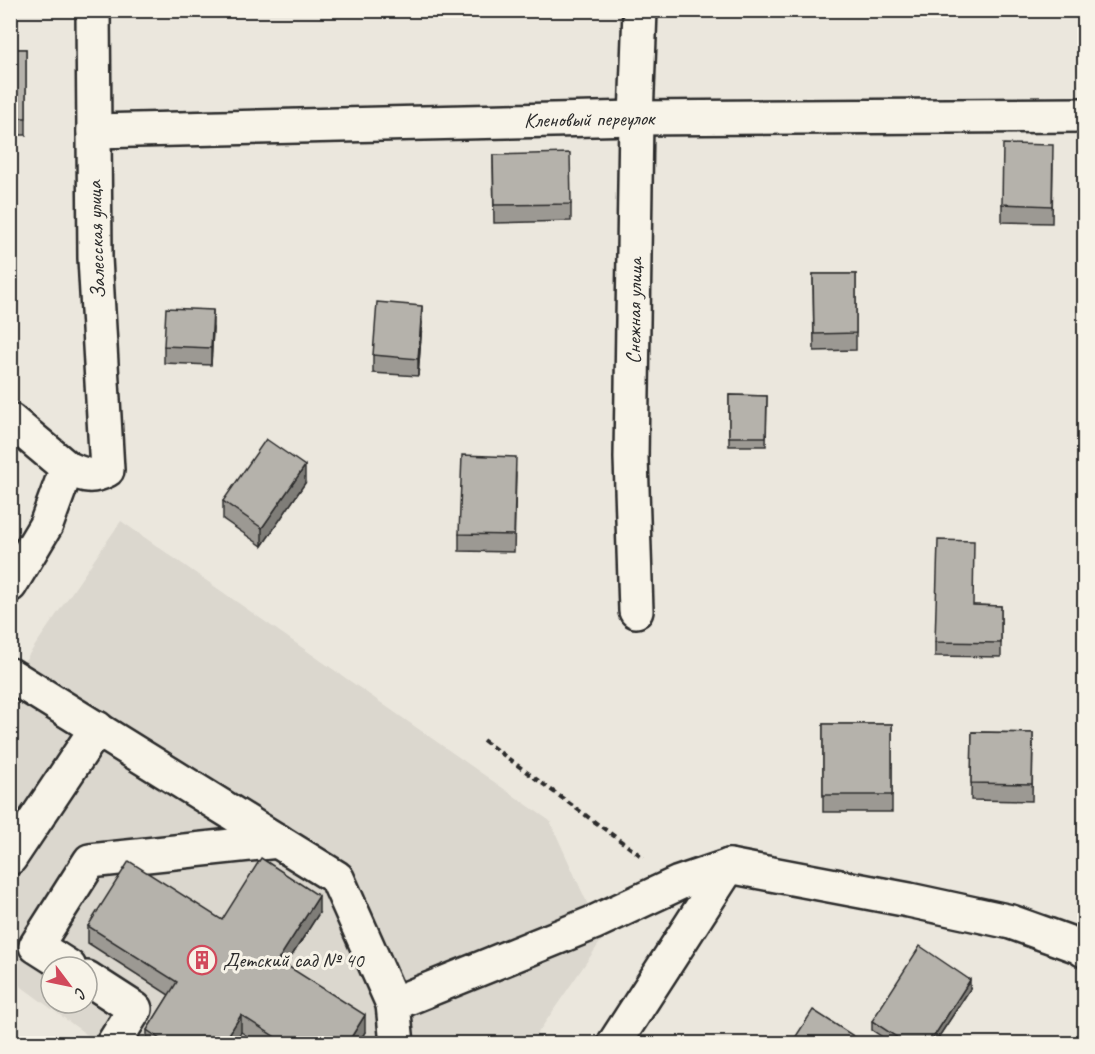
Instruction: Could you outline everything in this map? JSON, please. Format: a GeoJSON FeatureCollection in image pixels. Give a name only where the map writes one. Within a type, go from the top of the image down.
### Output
{"type":"FeatureCollection","features":[{"type":"Feature","properties":{"kind":"street","name":"Залесская улица"},"geometry":{"type":"LineString","coordinates":[[67,468],[87,476],[97,475],[107,470],[95,258],[93,10]]}},
{"type":"Feature","properties":{"kind":"street","name":"Снежная улица"},"geometry":{"type":"LineString","coordinates":[[636,611],[631,458],[636,118],[640,10]]}},
{"type":"Feature","properties":{"kind":"street","name":"Кленовый переулок"},"geometry":{"type":"LineString","coordinates":[[94,131],[636,118],[1084,116]]}},
{"type":"Feature","properties":{"kind":"street"},"geometry":{"type":"LineString","coordinates":[[10,420],[67,468],[46,525],[10,585]]}},
{"type":"Feature","properties":{"kind":"street"},"geometry":{"type":"LineString","coordinates":[[10,675],[337,878],[393,1004],[398,1044]]}},
{"type":"Feature","properties":{"kind":"street"},"geometry":{"type":"LineString","coordinates":[[10,858],[96,728]]}},
{"type":"Feature","properties":{"kind":"street"},"geometry":{"type":"LineString","coordinates":[[50,955],[36,946],[90,861],[278,841]]}},
{"type":"Feature","properties":{"kind":"street"},"geometry":{"type":"LineString","coordinates":[[393,1004],[593,923],[679,883],[729,866],[1011,922],[1084,950]]}},
{"type":"Feature","properties":{"kind":"street"},"geometry":{"type":"LineString","coordinates":[[614,1044],[729,866]]}},
{"type":"Feature","properties":{"kind":"street"},"geometry":{"type":"LineString","coordinates":[[99,986],[135,1009],[113,1044]]}},
{"type":"Feature","properties":{"kind":"path"},"geometry":{"type":"LineString","coordinates":[[483,740],[679,883]]}},
{"type":"Feature","properties":{"kind":"shaded area"},"geometry":{"type":"Polygon","coordinates":[[[121,521],[550,821],[603,938],[531,1043],[95,1043],[60,1015],[99,1015],[99,955],[39,955],[39,1000],[11,979],[10,682],[121,521]]]}},
{"type":"Feature","properties":{"kind":"building"},"geometry":{"type":"Polygon","coordinates":[[[10,49],[26,49],[26,118],[10,118],[10,49]]]}},
{"type":"Feature","properties":{"kind":"building"},"geometry":{"type":"Polygon","coordinates":[[[1003,144],[1053,145],[1052,206],[1002,204],[1003,144]]]}},
{"type":"Feature","properties":{"kind":"building"},"geometry":{"type":"Polygon","coordinates":[[[570,153],[571,204],[494,205],[493,155],[570,153]]]}},
{"type":"Feature","properties":{"kind":"building"},"geometry":{"type":"Polygon","coordinates":[[[813,274],[856,274],[856,333],[814,334],[813,274]]]}},
{"type":"Feature","properties":{"kind":"building"},"geometry":{"type":"Polygon","coordinates":[[[377,302],[422,306],[418,359],[373,355],[377,302]]]}},
{"type":"Feature","properties":{"kind":"building"},"geometry":{"type":"Polygon","coordinates":[[[166,308],[213,310],[211,348],[164,346],[166,308]]]}},
{"type":"Feature","properties":{"kind":"building"},"geometry":{"type":"Polygon","coordinates":[[[729,395],[767,396],[766,437],[729,437],[729,395]]]}},
{"type":"Feature","properties":{"kind":"building"},"geometry":{"type":"Polygon","coordinates":[[[266,439],[305,466],[262,528],[223,501],[266,439]]]}},
{"type":"Feature","properties":{"kind":"building"},"geometry":{"type":"Polygon","coordinates":[[[462,455],[516,457],[514,535],[459,534],[462,455]]]}},
{"type":"Feature","properties":{"kind":"building"},"geometry":{"type":"Polygon","coordinates":[[[938,540],[974,541],[973,605],[1001,606],[1001,643],[935,642],[938,540]]]}},
{"type":"Feature","properties":{"kind":"building"},"geometry":{"type":"Polygon","coordinates":[[[823,724],[892,724],[892,795],[823,795],[823,724]]]}},
{"type":"Feature","properties":{"kind":"building"},"geometry":{"type":"Polygon","coordinates":[[[972,732],[1033,733],[1032,784],[971,783],[972,732]]]}},
{"type":"Feature","properties":{"kind":"building","name":"Детский сад № 40"},"geometry":{"type":"Polygon","coordinates":[[[261,858],[319,896],[278,960],[365,1015],[347,1044],[286,1044],[241,1015],[223,1044],[167,1044],[147,1030],[177,982],[88,926],[129,861],[222,920],[261,858]]]}},
{"type":"Feature","properties":{"kind":"building"},"geometry":{"type":"Polygon","coordinates":[[[920,946],[970,980],[929,1044],[907,1044],[872,1021],[920,946]]]}},
{"type":"Feature","properties":{"kind":"building"},"geometry":{"type":"Polygon","coordinates":[[[813,1010],[866,1044],[791,1044],[813,1010]]]}},
{"type":"Feature","properties":{"kind":"place","name":"Детский сад № 40"},"geometry":{"type":"Point","coordinates":[202,960]}}]}
